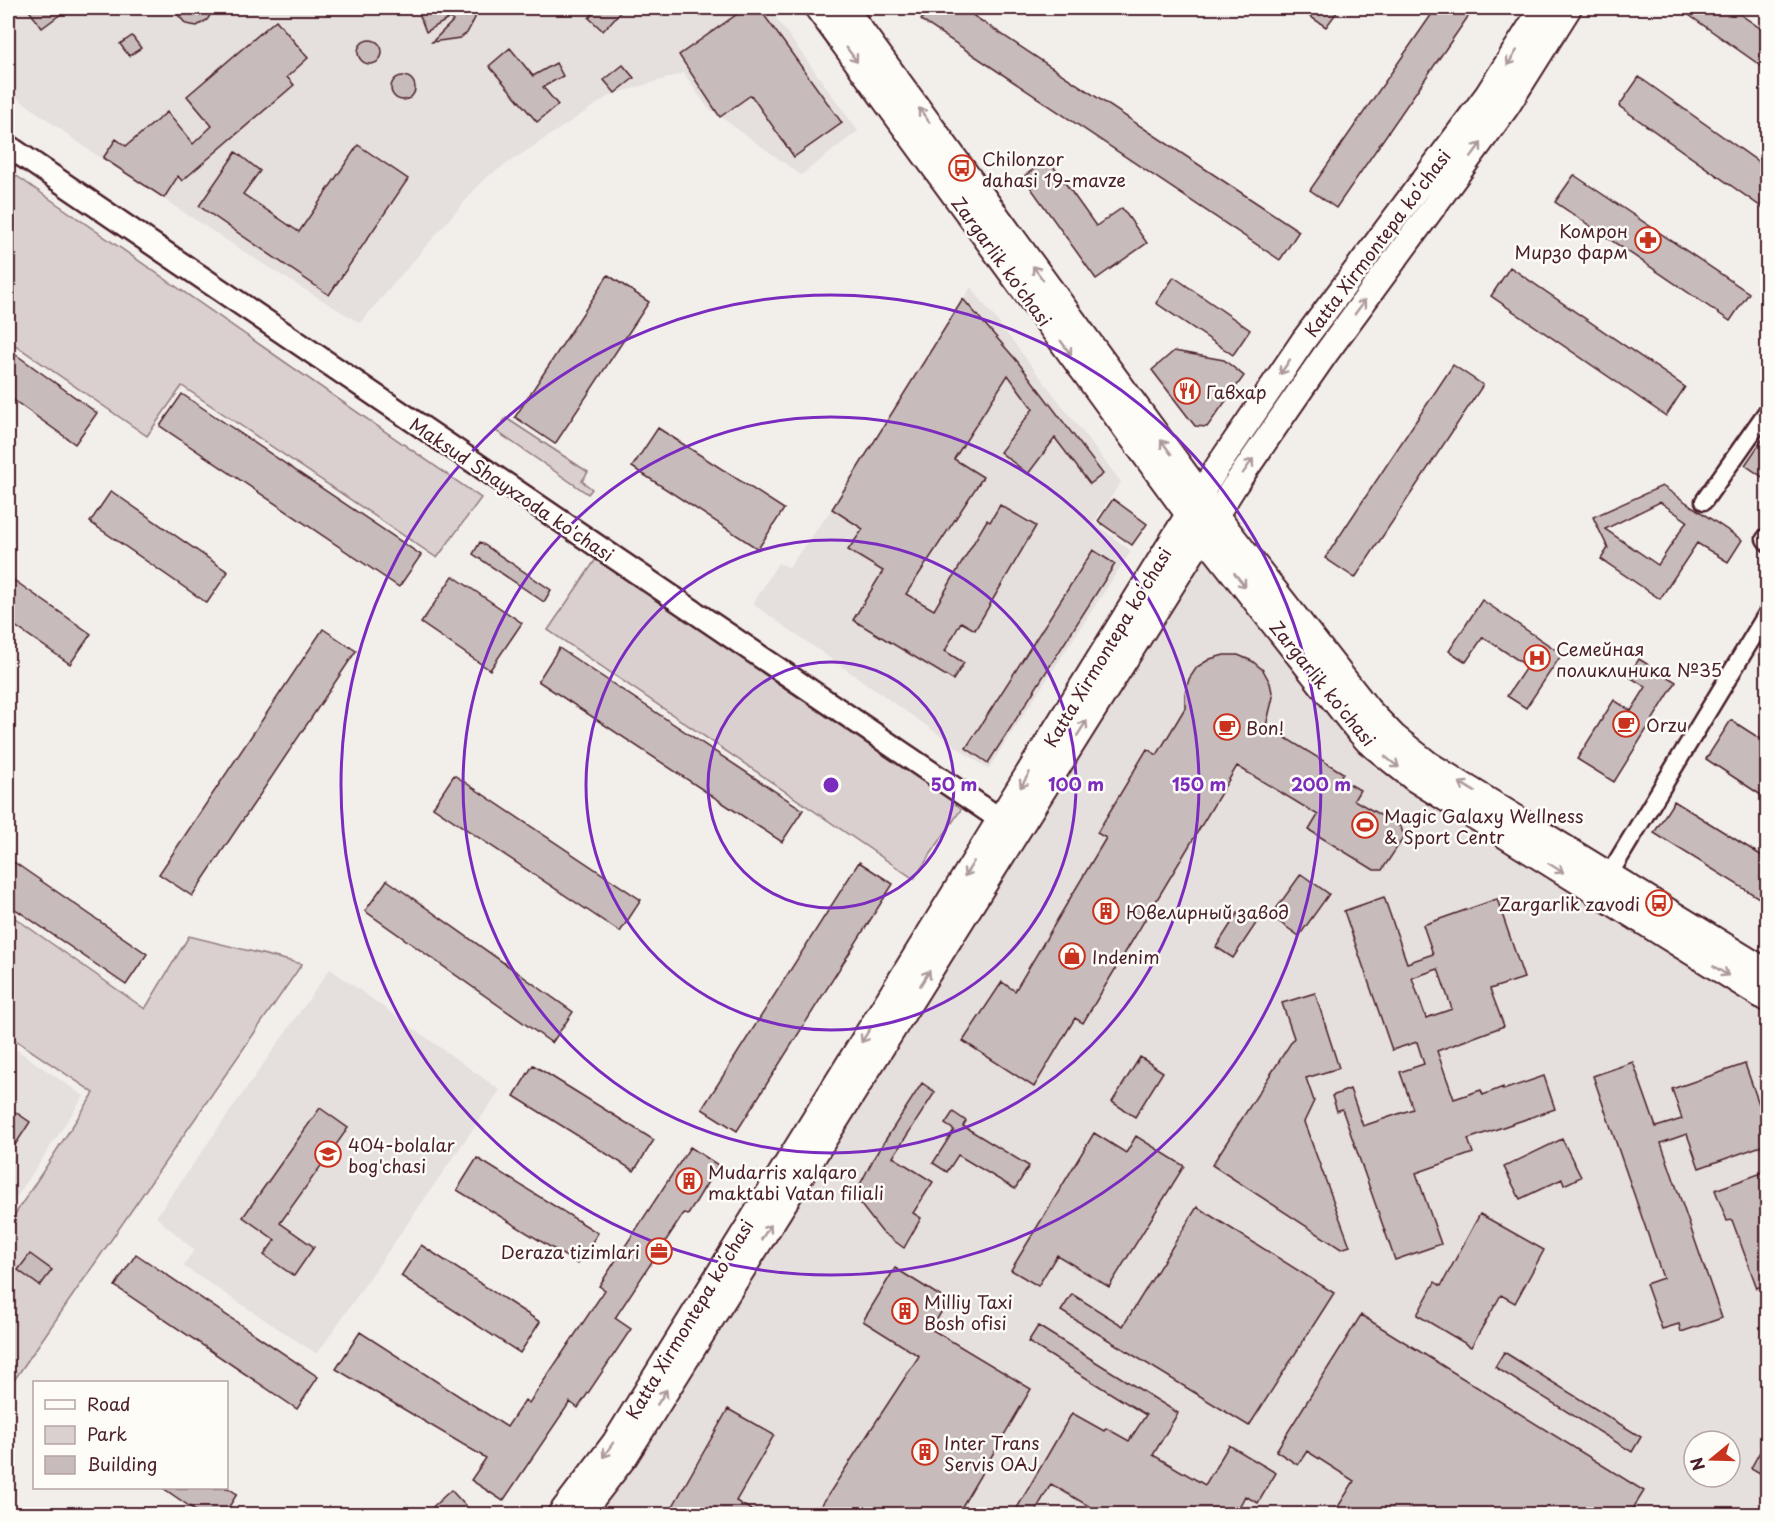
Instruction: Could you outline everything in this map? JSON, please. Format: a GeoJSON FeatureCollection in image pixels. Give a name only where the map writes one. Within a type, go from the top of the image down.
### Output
{"type":"FeatureCollection","features":[{"type":"Feature","properties":{"kind":"main road","name":"Zargarlik ko'chasi"},"geometry":{"type":"LineString","coordinates":[[818,8],[1202,515],[1368,709],[1395,736],[1429,764],[1767,1000]]}},
{"type":"Feature","properties":{"kind":"main road","name":"Zargarlik ko'chasi"},"geometry":{"type":"LineString","coordinates":[[845,8],[1202,515]]}},
{"type":"Feature","properties":{"kind":"main road","name":"Katta Xirmontepa koʻchasi"},"geometry":{"type":"LineString","coordinates":[[581,1515],[625,1457],[1009,826],[1202,515],[1303,341],[1487,95],[1542,8]]}},
{"type":"Feature","properties":{"kind":"main road","name":"Katta Xirmontepa koʻchasi"},"geometry":{"type":"LineString","coordinates":[[1202,515],[1324,356],[1499,117],[1569,8]]}},
{"type":"Feature","properties":{"kind":"main road","name":"Katta Xirmontepa koʻchasi"},"geometry":{"type":"LineString","coordinates":[[560,1515],[614,1443],[770,1187],[1009,826]]}},
{"type":"Feature","properties":{"kind":"main road","name":"Zargarlik ko'chasi"},"geometry":{"type":"LineString","coordinates":[[1604,884],[1767,972]]}},
{"type":"Feature","properties":{"kind":"street","name":"Maksud Shayxzoda ko'chasi"},"geometry":{"type":"LineString","coordinates":[[8,146],[1009,826]]}},
{"type":"Feature","properties":{"kind":"street"},"geometry":{"type":"LineString","coordinates":[[1704,501],[1767,410]]}},
{"type":"Feature","properties":{"kind":"street"},"geometry":{"type":"LineString","coordinates":[[1767,536],[1765,539],[1767,543]]}},
{"type":"Feature","properties":{"kind":"street"},"geometry":{"type":"LineString","coordinates":[[1604,884],[1767,612]]}},
{"type":"Feature","properties":{"kind":"shaded area"},"geometry":{"type":"Polygon","coordinates":[[[8,8],[769,8],[858,131],[801,175],[707,107],[684,73],[609,96],[484,179],[360,323],[266,266],[93,153],[8,91],[8,8]]]}},
{"type":"Feature","properties":{"kind":"shaded area"},"geometry":{"type":"Polygon","coordinates":[[[971,287],[1121,482],[1094,522],[1131,551],[988,769],[753,604],[778,563],[789,567],[832,509],[971,287]]]}},
{"type":"Feature","properties":{"kind":"shaded area"},"geometry":{"type":"Polygon","coordinates":[[[1203,535],[1353,725],[1767,1000],[1767,1514],[581,1514],[1203,535]]]}},
{"type":"Feature","properties":{"kind":"shaded area","name":"404-bolalar bog'chasi"},"geometry":{"type":"Polygon","coordinates":[[[330,969],[500,1090],[317,1354],[183,1266],[194,1250],[156,1217],[330,969]]]}},
{"type":"Feature","properties":{"kind":"shaded area"},"geometry":{"type":"Polygon","coordinates":[[[8,1044],[84,1096],[8,1210],[8,1044]]]}},
{"type":"Feature","properties":{"kind":"green space"},"geometry":{"type":"Polygon","coordinates":[[[8,170],[481,498],[437,558],[182,386],[147,436],[8,340],[8,170]]]}},
{"type":"Feature","properties":{"kind":"green space"},"geometry":{"type":"Polygon","coordinates":[[[506,418],[588,472],[582,481],[592,489],[588,494],[496,431],[506,418]]]}},
{"type":"Feature","properties":{"kind":"green space"},"geometry":{"type":"Polygon","coordinates":[[[596,559],[962,808],[914,879],[548,630],[596,559]]]}},
{"type":"Feature","properties":{"kind":"green space"},"geometry":{"type":"Polygon","coordinates":[[[8,913],[145,1009],[189,936],[302,964],[8,1389],[8,1225],[94,1093],[8,1035],[8,913]]]}},
{"type":"Feature","properties":{"kind":"building"},"geometry":{"type":"Polygon","coordinates":[[[27,8],[69,8],[42,28],[27,8]]]}},
{"type":"Feature","properties":{"kind":"building"},"geometry":{"type":"Polygon","coordinates":[[[172,8],[215,8],[207,20],[197,26],[186,24],[172,8]]]}},
{"type":"Feature","properties":{"kind":"building"},"geometry":{"type":"Polygon","coordinates":[[[420,8],[474,8],[475,18],[467,33],[460,38],[432,42],[453,21],[450,18],[426,32],[420,16],[420,8]]]}},
{"type":"Feature","properties":{"kind":"building"},"geometry":{"type":"Polygon","coordinates":[[[598,8],[624,8],[603,31],[589,18],[598,8]]]}},
{"type":"Feature","properties":{"kind":"building"},"geometry":{"type":"Polygon","coordinates":[[[746,8],[759,8],[842,123],[794,157],[751,95],[720,117],[679,55],[746,8]]]}},
{"type":"Feature","properties":{"kind":"building"},"geometry":{"type":"Polygon","coordinates":[[[930,8],[962,8],[1299,231],[1280,260],[921,20],[930,8]]]}},
{"type":"Feature","properties":{"kind":"building"},"geometry":{"type":"Polygon","coordinates":[[[1297,8],[1340,8],[1326,27],[1297,8]]]}},
{"type":"Feature","properties":{"kind":"building"},"geometry":{"type":"Polygon","coordinates":[[[1436,8],[1474,8],[1336,208],[1310,190],[1436,8]]]}},
{"type":"Feature","properties":{"kind":"building"},"geometry":{"type":"Polygon","coordinates":[[[1679,8],[1731,8],[1767,33],[1767,70],[1679,8]]]}},
{"type":"Feature","properties":{"kind":"building"},"geometry":{"type":"Polygon","coordinates":[[[276,20],[308,58],[287,77],[294,85],[182,181],[178,176],[164,198],[103,158],[116,139],[126,146],[167,112],[193,144],[212,126],[187,96],[276,20]]]}},
{"type":"Feature","properties":{"kind":"building"},"geometry":{"type":"Polygon","coordinates":[[[132,36],[141,48],[129,56],[120,44],[132,36]]]}},
{"type":"Feature","properties":{"kind":"building"},"geometry":{"type":"Polygon","coordinates":[[[370,40],[379,43],[382,52],[379,61],[370,64],[361,61],[358,52],[361,43],[370,40]]]}},
{"type":"Feature","properties":{"kind":"building"},"geometry":{"type":"Polygon","coordinates":[[[510,48],[533,76],[556,63],[563,76],[543,87],[558,105],[537,122],[489,66],[510,48]]]}},
{"type":"Feature","properties":{"kind":"building"},"geometry":{"type":"Polygon","coordinates":[[[623,65],[634,78],[615,93],[604,80],[623,65]]]}},
{"type":"Feature","properties":{"kind":"building"},"geometry":{"type":"Polygon","coordinates":[[[403,76],[412,79],[415,88],[412,97],[403,100],[394,97],[391,88],[394,79],[403,76]]]}},
{"type":"Feature","properties":{"kind":"building"},"geometry":{"type":"Polygon","coordinates":[[[1639,77],[1767,168],[1767,211],[1619,106],[1639,77]]]}},
{"type":"Feature","properties":{"kind":"building"},"geometry":{"type":"Polygon","coordinates":[[[358,145],[408,179],[329,295],[199,206],[236,152],[260,171],[243,194],[299,232],[358,145]]]}},
{"type":"Feature","properties":{"kind":"building"},"geometry":{"type":"Polygon","coordinates":[[[1048,159],[1096,226],[1122,208],[1147,243],[1096,279],[1023,177],[1048,159]]]}},
{"type":"Feature","properties":{"kind":"building"},"geometry":{"type":"Polygon","coordinates":[[[1574,175],[1749,293],[1730,321],[1555,202],[1574,175]]]}},
{"type":"Feature","properties":{"kind":"building"},"geometry":{"type":"Polygon","coordinates":[[[1510,267],[1685,387],[1666,416],[1491,296],[1510,267]]]}},
{"type":"Feature","properties":{"kind":"building"},"geometry":{"type":"Polygon","coordinates":[[[608,275],[649,302],[555,444],[515,417],[608,275]]]}},
{"type":"Feature","properties":{"kind":"building"},"geometry":{"type":"Polygon","coordinates":[[[1174,277],[1250,330],[1233,355],[1156,303],[1174,277]]]}},
{"type":"Feature","properties":{"kind":"building"},"geometry":{"type":"Polygon","coordinates":[[[963,299],[1017,361],[1103,474],[1090,484],[1055,438],[1028,474],[1000,452],[1033,409],[1008,375],[954,459],[983,477],[906,594],[934,610],[987,520],[990,522],[1000,505],[1036,526],[975,630],[961,622],[945,651],[964,663],[953,680],[853,620],[883,571],[848,550],[863,529],[832,509],[963,299]]]}},
{"type":"Feature","properties":{"kind":"building"},"geometry":{"type":"Polygon","coordinates":[[[8,349],[97,413],[75,444],[8,396],[8,349]]]}},
{"type":"Feature","properties":{"kind":"building"},"geometry":{"type":"Polygon","coordinates":[[[1174,351],[1224,360],[1244,376],[1207,427],[1195,426],[1152,370],[1174,351]]]}},
{"type":"Feature","properties":{"kind":"building"},"geometry":{"type":"Polygon","coordinates":[[[1453,365],[1483,385],[1355,578],[1325,558],[1453,365]]]}},
{"type":"Feature","properties":{"kind":"building"},"geometry":{"type":"Polygon","coordinates":[[[182,394],[421,555],[399,587],[160,426],[182,394]]]}},
{"type":"Feature","properties":{"kind":"building"},"geometry":{"type":"Polygon","coordinates":[[[658,428],[784,509],[758,549],[632,467],[658,428]]]}},
{"type":"Feature","properties":{"kind":"building"},"geometry":{"type":"Polygon","coordinates":[[[1767,433],[1767,480],[1745,465],[1767,433]]]}},
{"type":"Feature","properties":{"kind":"building"},"geometry":{"type":"Polygon","coordinates":[[[1662,486],[1742,540],[1728,562],[1697,543],[1660,599],[1601,559],[1608,548],[1593,517],[1662,486]],[[1660,502],[1605,529],[1658,565],[1687,521],[1660,502]]]}},
{"type":"Feature","properties":{"kind":"building"},"geometry":{"type":"Polygon","coordinates":[[[111,491],[228,572],[207,603],[90,522],[111,491]]]}},
{"type":"Feature","properties":{"kind":"building"},"geometry":{"type":"Polygon","coordinates":[[[1113,499],[1147,524],[1132,545],[1098,521],[1113,499]]]}},
{"type":"Feature","properties":{"kind":"building"},"geometry":{"type":"Polygon","coordinates":[[[480,542],[551,590],[544,602],[473,554],[480,542]]]}},
{"type":"Feature","properties":{"kind":"building"},"geometry":{"type":"Polygon","coordinates":[[[1093,550],[1115,564],[988,763],[966,748],[1093,550]]]}},
{"type":"Feature","properties":{"kind":"building"},"geometry":{"type":"Polygon","coordinates":[[[8,576],[91,634],[70,664],[8,621],[8,576]]]}},
{"type":"Feature","properties":{"kind":"building"},"geometry":{"type":"Polygon","coordinates":[[[453,576],[522,623],[490,670],[421,623],[453,576]]]}},
{"type":"Feature","properties":{"kind":"building","name":"Семейная поликлиника №35"},"geometry":{"type":"Polygon","coordinates":[[[1482,600],[1562,654],[1526,708],[1507,696],[1527,666],[1483,637],[1466,662],[1449,651],[1482,600]]]}},
{"type":"Feature","properties":{"kind":"building"},"geometry":{"type":"Polygon","coordinates":[[[323,629],[356,651],[192,896],[159,874],[323,629]]]}},
{"type":"Feature","properties":{"kind":"building"},"geometry":{"type":"Polygon","coordinates":[[[559,648],[803,810],[782,842],[538,681],[559,648]]]}},
{"type":"Feature","properties":{"kind":"building","name":"Ювелирный завод"},"geometry":{"type":"Polygon","coordinates":[[[1224,655],[1238,655],[1252,661],[1263,670],[1270,683],[1273,697],[1266,726],[1343,773],[1339,778],[1360,790],[1354,800],[1401,827],[1404,837],[1382,870],[1374,870],[1309,830],[1318,815],[1237,766],[1083,1023],[1075,1018],[1034,1087],[963,1041],[1002,982],[1015,991],[1106,838],[1097,833],[1147,749],[1157,755],[1185,708],[1185,694],[1189,679],[1197,667],[1210,659],[1224,655]]]}},
{"type":"Feature","properties":{"kind":"building"},"geometry":{"type":"Polygon","coordinates":[[[1639,659],[1676,682],[1614,782],[1577,759],[1614,700],[1631,711],[1646,687],[1628,676],[1639,659]]]}},
{"type":"Feature","properties":{"kind":"building"},"geometry":{"type":"Polygon","coordinates":[[[1731,720],[1767,743],[1767,799],[1706,759],[1731,720]]]}},
{"type":"Feature","properties":{"kind":"building"},"geometry":{"type":"Polygon","coordinates":[[[454,775],[641,900],[620,932],[433,807],[454,775]]]}},
{"type":"Feature","properties":{"kind":"building"},"geometry":{"type":"Polygon","coordinates":[[[1674,801],[1767,859],[1767,903],[1654,833],[1674,801]]]}},
{"type":"Feature","properties":{"kind":"building"},"geometry":{"type":"Polygon","coordinates":[[[8,858],[147,954],[126,985],[8,904],[8,858]]]}},
{"type":"Feature","properties":{"kind":"building"},"geometry":{"type":"Polygon","coordinates":[[[859,862],[893,884],[737,1131],[702,1109],[859,862]]]}},
{"type":"Feature","properties":{"kind":"building"},"geometry":{"type":"Polygon","coordinates":[[[1301,874],[1329,894],[1299,936],[1271,916],[1301,874]]]}},
{"type":"Feature","properties":{"kind":"building"},"geometry":{"type":"Polygon","coordinates":[[[387,880],[573,1012],[552,1043],[365,911],[387,880]]]}},
{"type":"Feature","properties":{"kind":"building"},"geometry":{"type":"Polygon","coordinates":[[[1384,897],[1407,963],[1433,954],[1423,925],[1497,899],[1524,978],[1490,989],[1504,1026],[1437,1051],[1454,1099],[1481,1090],[1483,1095],[1503,1087],[1503,1090],[1544,1076],[1555,1109],[1468,1139],[1473,1153],[1416,1173],[1441,1244],[1395,1260],[1342,1109],[1337,1111],[1332,1096],[1350,1089],[1363,1126],[1413,1109],[1400,1072],[1424,1064],[1417,1042],[1392,1050],[1344,911],[1384,897]],[[1438,969],[1412,978],[1426,1018],[1452,1009],[1438,969]]]}},
{"type":"Feature","properties":{"kind":"building"},"geometry":{"type":"Polygon","coordinates":[[[1239,911],[1257,922],[1233,958],[1216,947],[1239,911]]]}},
{"type":"Feature","properties":{"kind":"building"},"geometry":{"type":"Polygon","coordinates":[[[1315,993],[1339,1068],[1306,1078],[1314,1101],[1304,1122],[1350,1246],[1341,1249],[1212,1165],[1294,1038],[1282,1003],[1315,993]]]}},
{"type":"Feature","properties":{"kind":"building"},"geometry":{"type":"Polygon","coordinates":[[[1140,1057],[1163,1072],[1135,1117],[1112,1102],[1140,1057]]]}},
{"type":"Feature","properties":{"kind":"building"},"geometry":{"type":"Polygon","coordinates":[[[1633,1062],[1656,1127],[1682,1119],[1672,1089],[1745,1064],[1767,1127],[1767,1144],[1699,1168],[1687,1134],[1661,1143],[1722,1318],[1681,1332],[1679,1324],[1662,1329],[1646,1284],[1663,1278],[1593,1076],[1633,1062]]]}},
{"type":"Feature","properties":{"kind":"building"},"geometry":{"type":"Polygon","coordinates":[[[533,1065],[654,1140],[634,1171],[514,1096],[533,1065]]]}},
{"type":"Feature","properties":{"kind":"building"},"geometry":{"type":"Polygon","coordinates":[[[922,1083],[935,1092],[893,1157],[933,1182],[913,1213],[921,1218],[904,1248],[882,1232],[854,1196],[875,1156],[922,1083]]]}},
{"type":"Feature","properties":{"kind":"building"},"geometry":{"type":"Polygon","coordinates":[[[8,1107],[30,1122],[8,1156],[8,1107]]]}},
{"type":"Feature","properties":{"kind":"building"},"geometry":{"type":"Polygon","coordinates":[[[320,1108],[348,1128],[280,1223],[314,1247],[294,1276],[264,1255],[275,1240],[243,1217],[320,1108]]]}},
{"type":"Feature","properties":{"kind":"building"},"geometry":{"type":"Polygon","coordinates":[[[953,1112],[966,1121],[963,1126],[1029,1166],[1015,1189],[958,1155],[947,1172],[933,1163],[954,1130],[945,1124],[953,1112]]]}},
{"type":"Feature","properties":{"kind":"building"},"geometry":{"type":"Polygon","coordinates":[[[1094,1133],[1126,1153],[1136,1136],[1184,1166],[1109,1287],[1057,1255],[1038,1286],[1011,1270],[1094,1133]]]}},
{"type":"Feature","properties":{"kind":"building"},"geometry":{"type":"Polygon","coordinates":[[[1562,1139],[1581,1177],[1564,1185],[1562,1179],[1520,1199],[1504,1167],[1562,1139]]]}},
{"type":"Feature","properties":{"kind":"building"},"geometry":{"type":"Polygon","coordinates":[[[690,1147],[718,1165],[688,1215],[684,1213],[615,1318],[631,1329],[578,1408],[570,1402],[503,1501],[471,1480],[486,1458],[336,1369],[360,1332],[507,1427],[525,1400],[529,1403],[605,1290],[599,1286],[690,1147]]]}},
{"type":"Feature","properties":{"kind":"building"},"geometry":{"type":"Polygon","coordinates":[[[477,1158],[598,1233],[578,1264],[457,1190],[477,1158]]]}},
{"type":"Feature","properties":{"kind":"building"},"geometry":{"type":"Polygon","coordinates":[[[1767,1171],[1767,1284],[1757,1288],[1732,1220],[1727,1221],[1715,1190],[1767,1171]]]}},
{"type":"Feature","properties":{"kind":"building"},"geometry":{"type":"Polygon","coordinates":[[[1197,1207],[1334,1293],[1249,1426],[1061,1311],[1072,1294],[1123,1326],[1197,1207]]]}},
{"type":"Feature","properties":{"kind":"building"},"geometry":{"type":"Polygon","coordinates":[[[1480,1214],[1544,1250],[1515,1303],[1501,1295],[1471,1347],[1417,1315],[1435,1282],[1441,1286],[1480,1214]]]}},
{"type":"Feature","properties":{"kind":"building"},"geometry":{"type":"Polygon","coordinates":[[[421,1245],[540,1322],[520,1353],[401,1276],[421,1245]]]}},
{"type":"Feature","properties":{"kind":"building"},"geometry":{"type":"Polygon","coordinates":[[[30,1254],[52,1270],[40,1286],[18,1270],[30,1254]]]}},
{"type":"Feature","properties":{"kind":"building"},"geometry":{"type":"Polygon","coordinates":[[[136,1254],[318,1377],[297,1409],[115,1286],[136,1254]]]}},
{"type":"Feature","properties":{"kind":"building","name":"Inter Trans Servis OAJ"},"geometry":{"type":"Polygon","coordinates":[[[895,1268],[948,1301],[931,1329],[1031,1389],[957,1515],[815,1515],[919,1356],[863,1321],[895,1268]]]}},
{"type":"Feature","properties":{"kind":"building"},"geometry":{"type":"Polygon","coordinates":[[[1361,1315],[1644,1491],[1629,1515],[1333,1515],[1354,1481],[1307,1451],[1298,1465],[1276,1451],[1361,1315]]]}},
{"type":"Feature","properties":{"kind":"building"},"geometry":{"type":"Polygon","coordinates":[[[1038,1326],[1178,1413],[1153,1455],[1205,1485],[1229,1445],[1276,1473],[1258,1503],[1245,1496],[1235,1515],[1104,1515],[1051,1484],[1033,1515],[1013,1515],[1072,1413],[1104,1431],[1106,1428],[1129,1441],[1146,1415],[1028,1342],[1038,1326]]]}},
{"type":"Feature","properties":{"kind":"building"},"geometry":{"type":"Polygon","coordinates":[[[1504,1352],[1641,1437],[1632,1452],[1495,1367],[1504,1352]]]}},
{"type":"Feature","properties":{"kind":"building"},"geometry":{"type":"Polygon","coordinates":[[[728,1409],[774,1435],[736,1501],[760,1515],[668,1515],[728,1409]]]}},
{"type":"Feature","properties":{"kind":"building"},"geometry":{"type":"Polygon","coordinates":[[[1767,1439],[1767,1477],[1751,1468],[1767,1439]]]}},
{"type":"Feature","properties":{"kind":"building"},"geometry":{"type":"Polygon","coordinates":[[[228,1488],[237,1494],[224,1515],[202,1515],[164,1489],[228,1488]]]}},
{"type":"Feature","properties":{"kind":"building"},"geometry":{"type":"Polygon","coordinates":[[[451,1490],[474,1515],[424,1515],[451,1490]]]}},
{"type":"Feature","properties":{"kind":"place","name":"Chilonzor dahasi 19-mavze"},"geometry":{"type":"Point","coordinates":[962,168]}},
{"type":"Feature","properties":{"kind":"place","name":"Комрон Мирзо фарм"},"geometry":{"type":"Point","coordinates":[1648,240]}},
{"type":"Feature","properties":{"kind":"place","name":"Гавхар"},"geometry":{"type":"Point","coordinates":[1187,391]}},
{"type":"Feature","properties":{"kind":"place","name":"Семейная поликлиника №35"},"geometry":{"type":"Point","coordinates":[1537,658]}},
{"type":"Feature","properties":{"kind":"place","name":"Orzu"},"geometry":{"type":"Point","coordinates":[1626,724]}},
{"type":"Feature","properties":{"kind":"place","name":"Bon!"},"geometry":{"type":"Point","coordinates":[1227,727]}},
{"type":"Feature","properties":{"kind":"place","name":"Magic Galaxy Wellness & Sport Centr"},"geometry":{"type":"Point","coordinates":[1365,825]}},
{"type":"Feature","properties":{"kind":"place","name":"Zargarlik zavodi"},"geometry":{"type":"Point","coordinates":[1659,903]}},
{"type":"Feature","properties":{"kind":"place","name":"Ювелирный завод"},"geometry":{"type":"Point","coordinates":[1106,911]}},
{"type":"Feature","properties":{"kind":"place","name":"Indenim"},"geometry":{"type":"Point","coordinates":[1072,956]}},
{"type":"Feature","properties":{"kind":"place","name":"404-bolalar bog'chasi"},"geometry":{"type":"Point","coordinates":[328,1154]}},
{"type":"Feature","properties":{"kind":"place","name":"Mudarris xalqaro maktabi Vatan filiali"},"geometry":{"type":"Point","coordinates":[689,1181]}},
{"type":"Feature","properties":{"kind":"place","name":"Deraza tizimlari"},"geometry":{"type":"Point","coordinates":[659,1251]}},
{"type":"Feature","properties":{"kind":"place","name":"Milliy Taxi Bosh ofisi"},"geometry":{"type":"Point","coordinates":[905,1311]}},
{"type":"Feature","properties":{"kind":"place","name":"Inter Trans Servis OAJ"},"geometry":{"type":"Point","coordinates":[925,1452]}}]}
